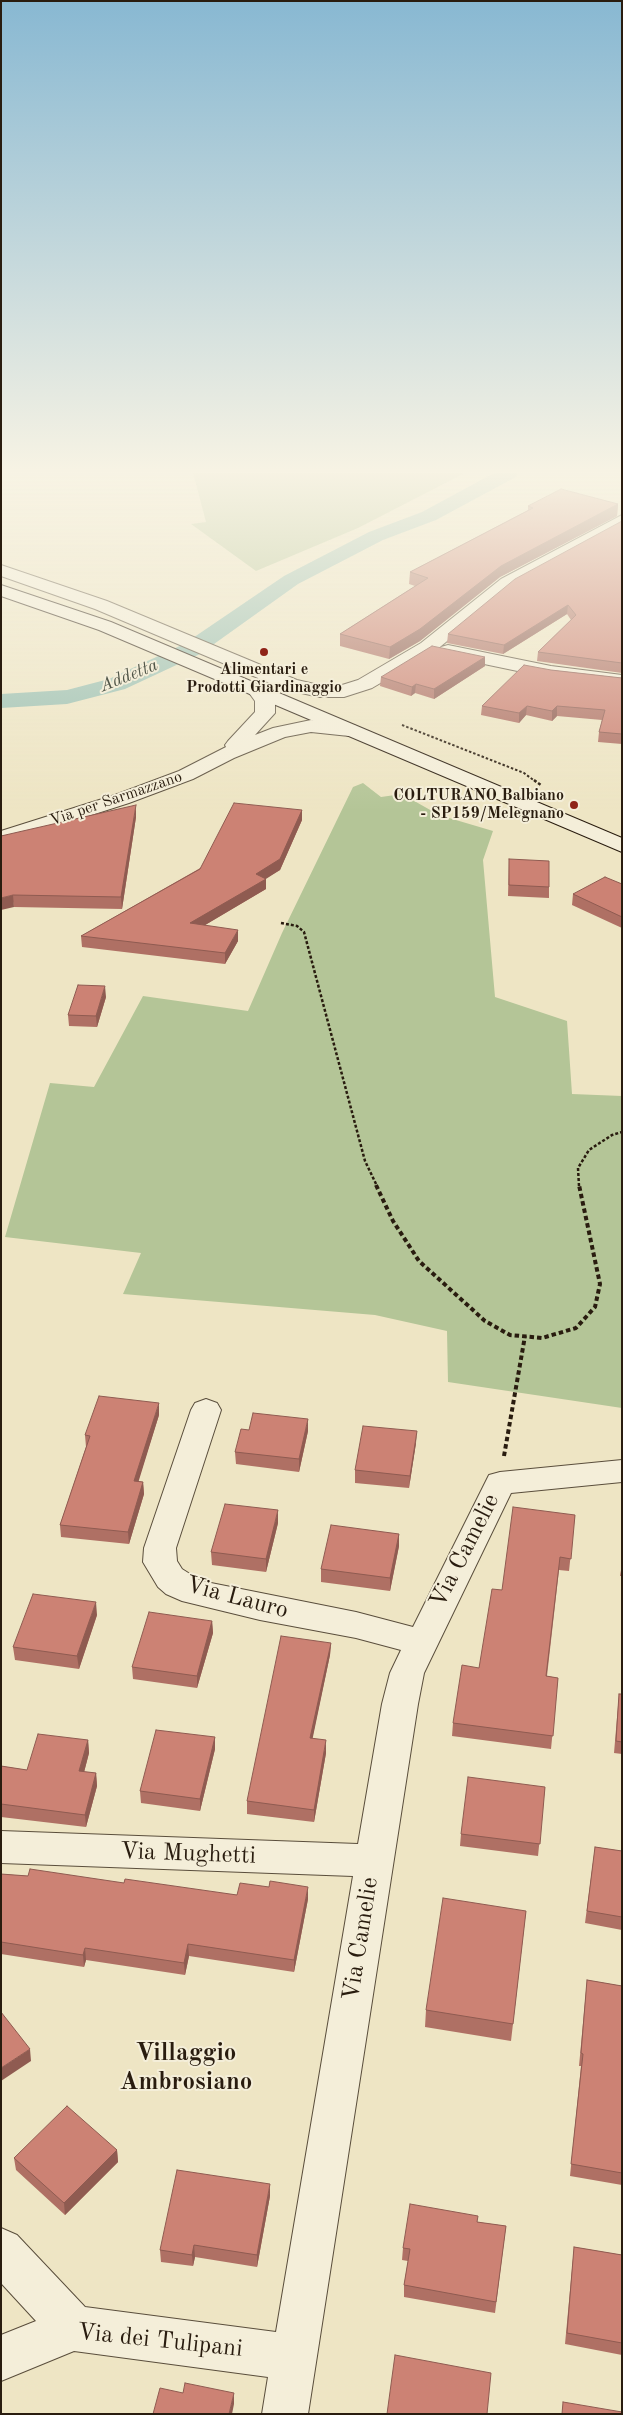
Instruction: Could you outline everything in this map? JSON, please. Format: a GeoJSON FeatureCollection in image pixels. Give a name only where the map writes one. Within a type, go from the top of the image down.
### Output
{"type":"FeatureCollection","features":[{"type":"Feature","properties":{"kind":"street"},"geometry":{"type":"LineString","coordinates":[[49,586],[158,628],[297,687],[318,691],[337,691],[361,686],[428,647],[504,586]]}},
{"type":"Feature","properties":{"kind":"street"},"geometry":{"type":"LineString","coordinates":[[1,590],[62,610],[135,639],[622,846]]}},
{"type":"Feature","properties":{"kind":"street"},"geometry":{"type":"LineString","coordinates":[[428,647],[551,672],[622,681]]}},
{"type":"Feature","properties":{"kind":"street"},"geometry":{"type":"LineString","coordinates":[[227,754],[265,713],[266,706],[257,690]]}},
{"type":"Feature","properties":{"kind":"street"},"geometry":{"type":"LineString","coordinates":[[257,722],[254,729],[261,733],[315,726],[349,730]]}},
{"type":"Feature","properties":{"kind":"street"},"geometry":{"type":"LineString","coordinates":[[227,754],[284,731]]}},
{"type":"Feature","properties":{"kind":"street","name":"Via per Sarmazzano"},"geometry":{"type":"LineString","coordinates":[[1,838],[122,799],[200,769],[227,754]]}},
{"type":"Feature","properties":{"kind":"street","name":"Via Lauro"},"geometry":{"type":"LineString","coordinates":[[206,1410],[160,1548],[160,1562],[170,1578],[186,1589],[216,1598],[356,1625],[420,1642]]}},
{"type":"Feature","properties":{"kind":"street"},"geometry":{"type":"LineString","coordinates":[[500,1483],[622,1471]]}},
{"type":"Feature","properties":{"kind":"street","name":"Via Camelie"},"geometry":{"type":"LineString","coordinates":[[285,2414],[403,1688],[420,1642],[500,1483]]}},
{"type":"Feature","properties":{"kind":"street","name":"Via Mughetti"},"geometry":{"type":"LineString","coordinates":[[1,1847],[374,1861]]}},
{"type":"Feature","properties":{"kind":"street"},"geometry":{"type":"LineString","coordinates":[[1,2250],[74,2328]]}},
{"type":"Feature","properties":{"kind":"street","name":"Via dei Tulipani"},"geometry":{"type":"LineString","coordinates":[[1,2358],[74,2328],[294,2357]]}},
{"type":"Feature","properties":{"kind":"path"},"geometry":{"type":"LineString","coordinates":[[281,922],[297,926],[304,932],[365,1161],[393,1221],[419,1261],[485,1321],[510,1335],[542,1338],[576,1328],[595,1308],[600,1284],[580,1196],[578,1168],[589,1150],[612,1135],[622,1132]]}},
{"type":"Feature","properties":{"kind":"path"},"geometry":{"type":"LineString","coordinates":[[500,1483],[525,1336]]}},
{"type":"Feature","properties":{"kind":"green space"},"geometry":{"type":"Polygon","coordinates":[[[363,783],[381,797],[402,794],[439,815],[493,831],[483,860],[495,997],[567,1021],[572,1094],[622,1096],[622,1408],[448,1382],[447,1331],[375,1315],[123,1294],[141,1253],[5,1237],[50,1083],[94,1087],[143,996],[248,1011],[282,933],[353,787],[363,783]]]}},
{"type":"Feature","properties":{"kind":"building"},"geometry":{"type":"Polygon","coordinates":[[[416,586],[476,586],[420,629],[390,647],[340,634],[416,586]]]}},
{"type":"Feature","properties":{"kind":"building"},"geometry":{"type":"Polygon","coordinates":[[[507,586],[622,586],[622,663],[538,652],[576,615],[568,605],[504,645],[448,634],[507,586]]]}},
{"type":"Feature","properties":{"kind":"building"},"geometry":{"type":"Polygon","coordinates":[[[432,646],[485,657],[434,689],[416,684],[412,687],[381,677],[432,646]]]}},
{"type":"Feature","properties":{"kind":"building"},"geometry":{"type":"Polygon","coordinates":[[[524,665],[622,678],[622,734],[599,732],[605,710],[557,706],[552,711],[527,706],[519,713],[482,706],[524,665]]]}},
{"type":"Feature","properties":{"kind":"building"},"geometry":{"type":"Polygon","coordinates":[[[234,803],[302,810],[280,859],[256,874],[266,879],[190,923],[238,930],[225,953],[81,936],[200,869],[234,803]]]}},
{"type":"Feature","properties":{"kind":"building"},"geometry":{"type":"Polygon","coordinates":[[[136,805],[121,897],[13,895],[1,898],[1,836],[136,805]]]}},
{"type":"Feature","properties":{"kind":"building"},"geometry":{"type":"Polygon","coordinates":[[[509,859],[549,861],[549,887],[509,885],[509,859]]]}},
{"type":"Feature","properties":{"kind":"building"},"geometry":{"type":"Polygon","coordinates":[[[605,877],[622,884],[622,917],[573,894],[605,877]]]}},
{"type":"Feature","properties":{"kind":"building"},"geometry":{"type":"Polygon","coordinates":[[[78,985],[105,986],[96,1016],[68,1015],[78,985]]]}},
{"type":"Feature","properties":{"kind":"building"},"geometry":{"type":"Polygon","coordinates":[[[99,1396],[159,1403],[134,1481],[143,1482],[128,1532],[60,1525],[90,1436],[85,1435],[99,1396]]]}},
{"type":"Feature","properties":{"kind":"building"},"geometry":{"type":"Polygon","coordinates":[[[253,1413],[308,1419],[299,1459],[235,1452],[241,1429],[249,1430],[253,1413]]]}},
{"type":"Feature","properties":{"kind":"building"},"geometry":{"type":"Polygon","coordinates":[[[363,1426],[417,1431],[410,1476],[355,1470],[363,1426]]]}},
{"type":"Feature","properties":{"kind":"building"},"geometry":{"type":"Polygon","coordinates":[[[225,1504],[278,1510],[266,1559],[211,1552],[225,1504]]]}},
{"type":"Feature","properties":{"kind":"building"},"geometry":{"type":"Polygon","coordinates":[[[513,1507],[575,1515],[571,1559],[560,1557],[546,1676],[558,1678],[553,1736],[453,1723],[462,1665],[479,1668],[492,1589],[502,1590],[513,1507]]]}},
{"type":"Feature","properties":{"kind":"building"},"geometry":{"type":"Polygon","coordinates":[[[331,1525],[399,1534],[390,1578],[321,1569],[331,1525]]]}},
{"type":"Feature","properties":{"kind":"building"},"geometry":{"type":"Polygon","coordinates":[[[33,1594],[96,1602],[77,1656],[13,1647],[33,1594]]]}},
{"type":"Feature","properties":{"kind":"building"},"geometry":{"type":"Polygon","coordinates":[[[149,1612],[212,1621],[197,1676],[132,1667],[149,1612]]]}},
{"type":"Feature","properties":{"kind":"building"},"geometry":{"type":"Polygon","coordinates":[[[281,1636],[331,1643],[310,1738],[326,1740],[314,1810],[247,1801],[281,1636]]]}},
{"type":"Feature","properties":{"kind":"building"},"geometry":{"type":"Polygon","coordinates":[[[619,1694],[622,1694],[622,1742],[616,1741],[619,1694]]]}},
{"type":"Feature","properties":{"kind":"building"},"geometry":{"type":"Polygon","coordinates":[[[156,1730],[215,1737],[200,1799],[140,1791],[156,1730]]]}},
{"type":"Feature","properties":{"kind":"building"},"geometry":{"type":"Polygon","coordinates":[[[38,1734],[88,1740],[79,1771],[96,1773],[85,1815],[1,1804],[1,1766],[27,1770],[38,1734]]]}},
{"type":"Feature","properties":{"kind":"building"},"geometry":{"type":"Polygon","coordinates":[[[468,1777],[545,1787],[540,1844],[461,1834],[468,1777]]]}},
{"type":"Feature","properties":{"kind":"building"},"geometry":{"type":"Polygon","coordinates":[[[595,1847],[622,1851],[622,1917],[587,1911],[595,1847]]]}},
{"type":"Feature","properties":{"kind":"building"},"geometry":{"type":"Polygon","coordinates":[[[30,1869],[124,1883],[125,1879],[237,1895],[240,1883],[269,1887],[270,1881],[308,1887],[294,1960],[188,1944],[184,1963],[85,1948],[83,1955],[1,1942],[1,1874],[28,1876],[30,1869]]]}},
{"type":"Feature","properties":{"kind":"building"},"geometry":{"type":"Polygon","coordinates":[[[443,1898],[526,1911],[513,2024],[426,2010],[443,1898]]]}},
{"type":"Feature","properties":{"kind":"building"},"geometry":{"type":"Polygon","coordinates":[[[587,1980],[622,1986],[622,2173],[571,2164],[583,2054],[581,2053],[587,1980]]]}},
{"type":"Feature","properties":{"kind":"building"},"geometry":{"type":"Polygon","coordinates":[[[1,2012],[30,2049],[1,2068],[1,2012]]]}},
{"type":"Feature","properties":{"kind":"building"},"geometry":{"type":"Polygon","coordinates":[[[67,2106],[117,2150],[64,2203],[14,2158],[67,2106]]]}},
{"type":"Feature","properties":{"kind":"building"},"geometry":{"type":"Polygon","coordinates":[[[177,2170],[270,2184],[257,2255],[194,2245],[192,2255],[160,2250],[177,2170]]]}},
{"type":"Feature","properties":{"kind":"building"},"geometry":{"type":"Polygon","coordinates":[[[410,2204],[478,2216],[477,2222],[506,2226],[496,2302],[404,2285],[410,2249],[403,2248],[410,2204]]]}},
{"type":"Feature","properties":{"kind":"building"},"geometry":{"type":"Polygon","coordinates":[[[574,2247],[622,2255],[622,2343],[567,2333],[574,2247]]]}},
{"type":"Feature","properties":{"kind":"building"},"geometry":{"type":"Polygon","coordinates":[[[395,2355],[491,2373],[487,2414],[387,2414],[395,2355]]]}},
{"type":"Feature","properties":{"kind":"building"},"geometry":{"type":"Polygon","coordinates":[[[185,2383],[234,2393],[229,2414],[153,2414],[160,2388],[183,2393],[185,2383]]]}},
{"type":"Feature","properties":{"kind":"building"},"geometry":{"type":"Polygon","coordinates":[[[563,2402],[622,2412],[622,2414],[562,2414],[563,2402]]]}},
{"type":"Feature","properties":{"kind":"waterway","name":"Addetta"},"geometry":{"type":"LineString","coordinates":[[1,701],[67,697],[117,684],[192,649],[283,586]]}},
{"type":"Feature","properties":{"kind":"place","name":"Alimentari e Prodotti Giardinaggio"},"geometry":{"type":"Point","coordinates":[264,652]}},
{"type":"Feature","properties":{"kind":"place","name":"COLTURANO Balbiano - SP159/Melegnano"},"geometry":{"type":"Point","coordinates":[574,805]}},
{"type":"Feature","properties":{"kind":"district","name":"Villaggio Ambrosiano"},"geometry":{"type":"Point","coordinates":[186,2068]}}]}
